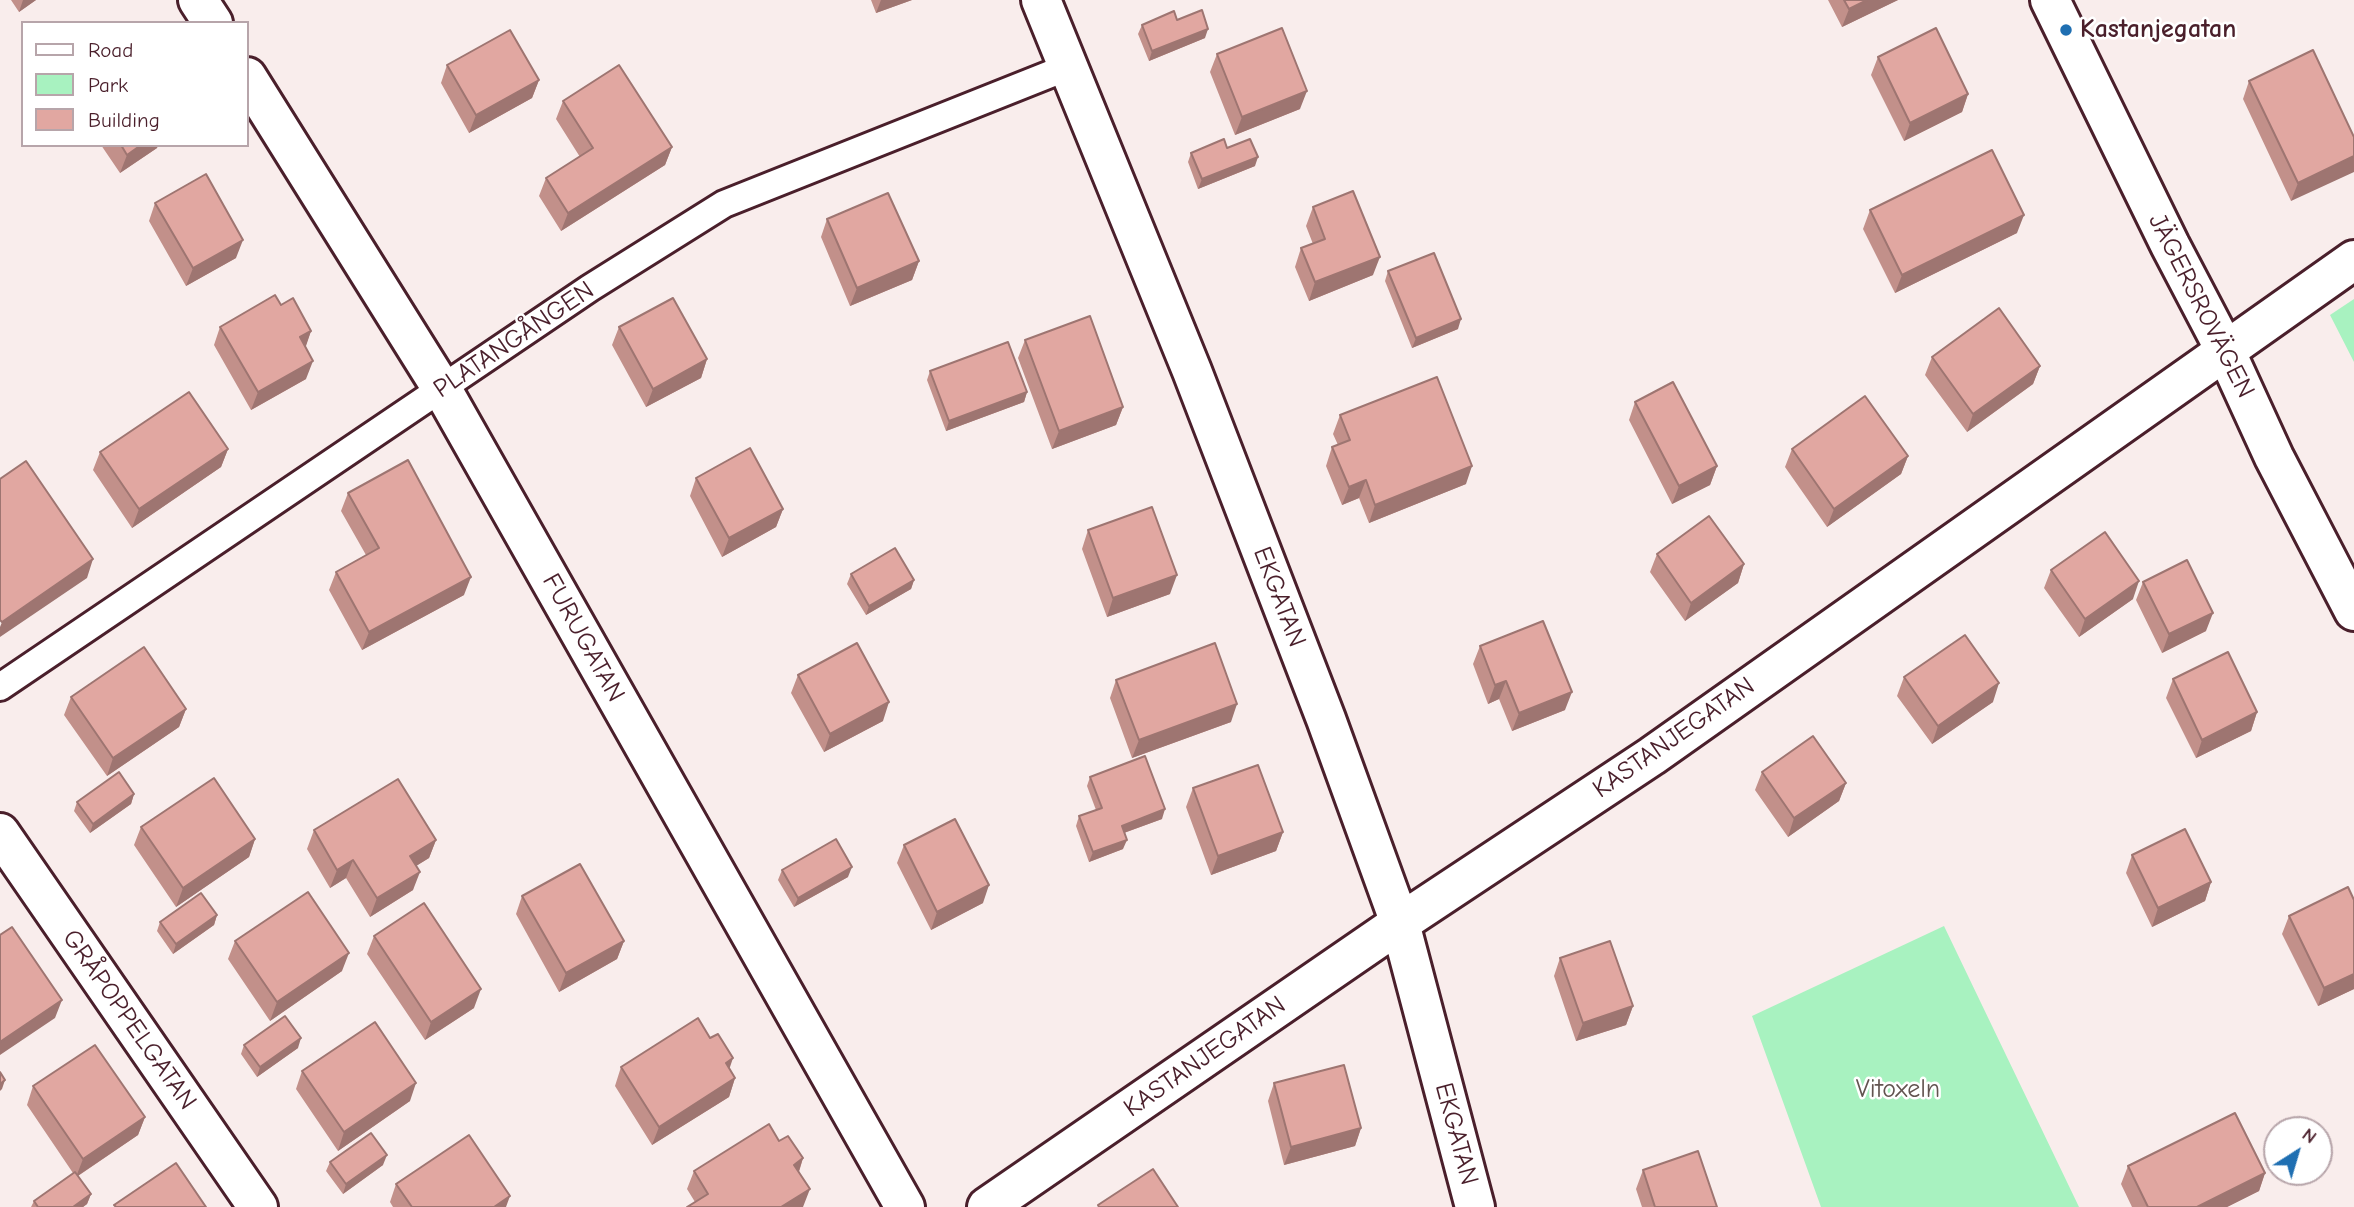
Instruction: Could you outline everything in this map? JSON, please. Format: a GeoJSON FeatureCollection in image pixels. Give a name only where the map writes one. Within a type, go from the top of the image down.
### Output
{"type":"FeatureCollection","features":[{"type":"Feature","properties":{"kind":"street"},"geometry":{"type":"LineString","coordinates":[[198,0],[211,21]]}},
{"type":"Feature","properties":{"kind":"street","name":"EKGATAN"},"geometry":{"type":"LineString","coordinates":[[1041,0],[1192,371],[1326,719],[1400,923],[1475,1207]]}},
{"type":"Feature","properties":{"kind":"street","name":"JÄGERSROVÄGEN"},"geometry":{"type":"LineString","coordinates":[[2049,0],[2225,350],[2274,457],[2354,611]]}},
{"type":"Feature","properties":{"kind":"street","name":"FURUGATAN"},"geometry":{"type":"LineString","coordinates":[[248,79],[442,388],[905,1207]]}},
{"type":"Feature","properties":{"kind":"street","name":"KASTANJEGATAN"},"geometry":{"type":"LineString","coordinates":[[987,1207],[1400,923],[1652,756],[2354,260]]}},
{"type":"Feature","properties":{"kind":"street","name":"GRÅPOPPELGATAN"},"geometry":{"type":"LineString","coordinates":[[0,833],[258,1207]]}},
{"type":"Feature","properties":{"kind":"lane","name":"PLATANGÅNGEN"},"geometry":{"type":"LineString","coordinates":[[0,687],[590,288],[724,204],[1068,68]]}},
{"type":"Feature","properties":{"kind":"green space"},"geometry":{"type":"Polygon","coordinates":[[[2354,299],[2354,362],[2330,315],[2354,299]]]}},
{"type":"Feature","properties":{"kind":"green space","name":"Vitoxeln"},"geometry":{"type":"Polygon","coordinates":[[[1944,926],[2079,1207],[1821,1207],[1752,1016],[1944,926]]]}},
{"type":"Feature","properties":{"kind":"building"},"geometry":{"type":"Polygon","coordinates":[[[1844,0],[1867,0],[1849,9],[1844,0]]]}},
{"type":"Feature","properties":{"kind":"building"},"geometry":{"type":"Polygon","coordinates":[[[1202,10],[1208,29],[1152,51],[1142,25],[1174,11],[1177,20],[1202,10]]]}},
{"type":"Feature","properties":{"kind":"building"},"geometry":{"type":"Polygon","coordinates":[[[1282,28],[1307,91],[1242,117],[1217,54],[1282,28]]]}},
{"type":"Feature","properties":{"kind":"building"},"geometry":{"type":"Polygon","coordinates":[[[1936,28],[1968,94],[1910,123],[1878,57],[1936,28]]]}},
{"type":"Feature","properties":{"kind":"building"},"geometry":{"type":"Polygon","coordinates":[[[510,30],[539,80],[476,115],[447,65],[510,30]]]}},
{"type":"Feature","properties":{"kind":"building"},"geometry":{"type":"Polygon","coordinates":[[[2313,50],[2354,137],[2354,156],[2298,183],[2249,81],[2313,50]]]}},
{"type":"Feature","properties":{"kind":"building"},"geometry":{"type":"Polygon","coordinates":[[[619,65],[672,147],[568,213],[546,178],[593,148],[563,101],[619,65]]]}},
{"type":"Feature","properties":{"kind":"building"},"geometry":{"type":"Polygon","coordinates":[[[1224,139],[1227,148],[1250,139],[1258,157],[1202,179],[1191,153],[1224,139]]]}},
{"type":"Feature","properties":{"kind":"building"},"geometry":{"type":"Polygon","coordinates":[[[122,147],[138,147],[127,155],[122,147]]]}},
{"type":"Feature","properties":{"kind":"building"},"geometry":{"type":"Polygon","coordinates":[[[1992,150],[2024,215],[1902,275],[1870,210],[1992,150]]]}},
{"type":"Feature","properties":{"kind":"building"},"geometry":{"type":"Polygon","coordinates":[[[206,174],[243,240],[193,268],[155,203],[206,174]]]}},
{"type":"Feature","properties":{"kind":"building"},"geometry":{"type":"Polygon","coordinates":[[[1353,191],[1380,257],[1315,282],[1301,248],[1325,239],[1313,207],[1353,191]]]}},
{"type":"Feature","properties":{"kind":"building"},"geometry":{"type":"Polygon","coordinates":[[[888,193],[919,261],[857,288],[827,219],[888,193]]]}},
{"type":"Feature","properties":{"kind":"building"},"geometry":{"type":"Polygon","coordinates":[[[1434,253],[1461,319],[1416,338],[1388,271],[1434,253]]]}},
{"type":"Feature","properties":{"kind":"building"},"geometry":{"type":"Polygon","coordinates":[[[275,295],[281,305],[293,298],[311,331],[300,337],[313,361],[258,392],[220,327],[275,295]]]}},
{"type":"Feature","properties":{"kind":"building"},"geometry":{"type":"Polygon","coordinates":[[[673,298],[707,359],[653,389],[619,327],[673,298]]]}},
{"type":"Feature","properties":{"kind":"building"},"geometry":{"type":"Polygon","coordinates":[[[1999,308],[2040,366],[1973,414],[1932,357],[1999,308]]]}},
{"type":"Feature","properties":{"kind":"building"},"geometry":{"type":"Polygon","coordinates":[[[1090,316],[1123,407],[1059,431],[1025,340],[1090,316]]]}},
{"type":"Feature","properties":{"kind":"building"},"geometry":{"type":"Polygon","coordinates":[[[1008,342],[1027,392],[949,421],[930,371],[1008,342]]]}},
{"type":"Feature","properties":{"kind":"building"},"geometry":{"type":"Polygon","coordinates":[[[1437,377],[1472,466],[1375,505],[1366,480],[1349,487],[1332,447],[1350,440],[1340,415],[1437,377]]]}},
{"type":"Feature","properties":{"kind":"building"},"geometry":{"type":"Polygon","coordinates":[[[1673,382],[1717,466],[1679,486],[1635,402],[1673,382]]]}},
{"type":"Feature","properties":{"kind":"building"},"geometry":{"type":"Polygon","coordinates":[[[189,392],[228,449],[139,509],[100,452],[189,392]]]}},
{"type":"Feature","properties":{"kind":"building"},"geometry":{"type":"Polygon","coordinates":[[[1865,396],[1908,456],[1834,509],[1792,449],[1865,396]]]}},
{"type":"Feature","properties":{"kind":"building"},"geometry":{"type":"Polygon","coordinates":[[[750,448],[783,509],[729,538],[696,478],[750,448]]]}},
{"type":"Feature","properties":{"kind":"building"},"geometry":{"type":"Polygon","coordinates":[[[408,460],[471,577],[369,632],[336,572],[379,548],[348,493],[408,460]]]}},
{"type":"Feature","properties":{"kind":"building"},"geometry":{"type":"Polygon","coordinates":[[[26,461],[93,559],[2,622],[0,479],[26,461]]]}},
{"type":"Feature","properties":{"kind":"building"},"geometry":{"type":"Polygon","coordinates":[[[1152,507],[1177,575],[1113,598],[1088,530],[1152,507]]]}},
{"type":"Feature","properties":{"kind":"building"},"geometry":{"type":"Polygon","coordinates":[[[1709,516],[1744,564],[1691,603],[1657,554],[1709,516]]]}},
{"type":"Feature","properties":{"kind":"building"},"geometry":{"type":"Polygon","coordinates":[[[2105,532],[2139,581],[2085,619],[2051,570],[2105,532]]]}},
{"type":"Feature","properties":{"kind":"building"},"geometry":{"type":"Polygon","coordinates":[[[895,548],[914,580],[869,606],[851,574],[895,548]]]}},
{"type":"Feature","properties":{"kind":"building"},"geometry":{"type":"Polygon","coordinates":[[[2187,560],[2213,613],[2169,634],[2143,582],[2187,560]]]}},
{"type":"Feature","properties":{"kind":"building"},"geometry":{"type":"Polygon","coordinates":[[[1543,621],[1572,692],[1519,713],[1506,681],[1495,685],[1480,646],[1543,621]]]}},
{"type":"Feature","properties":{"kind":"building"},"geometry":{"type":"Polygon","coordinates":[[[1965,635],[1999,683],[1938,726],[1904,677],[1965,635]]]}},
{"type":"Feature","properties":{"kind":"building"},"geometry":{"type":"Polygon","coordinates":[[[857,643],[889,702],[830,734],[798,675],[857,643]]]}},
{"type":"Feature","properties":{"kind":"building"},"geometry":{"type":"Polygon","coordinates":[[[1215,643],[1237,704],[1139,740],[1116,680],[1215,643]]]}},
{"type":"Feature","properties":{"kind":"building"},"geometry":{"type":"Polygon","coordinates":[[[144,647],[186,709],[113,758],[71,697],[144,647]]]}},
{"type":"Feature","properties":{"kind":"building"},"geometry":{"type":"Polygon","coordinates":[[[2228,652],[2257,712],[2202,740],[2173,679],[2228,652]]]}},
{"type":"Feature","properties":{"kind":"building"},"geometry":{"type":"Polygon","coordinates":[[[1813,736],[1846,783],[1794,818],[1762,772],[1813,736]]]}},
{"type":"Feature","properties":{"kind":"building"},"geometry":{"type":"Polygon","coordinates":[[[1145,756],[1165,809],[1122,826],[1127,840],[1093,852],[1079,816],[1102,808],[1090,777],[1145,756]]]}},
{"type":"Feature","properties":{"kind":"building"},"geometry":{"type":"Polygon","coordinates":[[[1258,765],[1283,832],[1218,856],[1193,788],[1258,765]]]}},
{"type":"Feature","properties":{"kind":"building"},"geometry":{"type":"Polygon","coordinates":[[[119,772],[134,794],[93,824],[77,802],[119,772]]]}},
{"type":"Feature","properties":{"kind":"building"},"geometry":{"type":"Polygon","coordinates":[[[214,778],[255,839],[183,888],[141,827],[214,778]]]}},
{"type":"Feature","properties":{"kind":"building"},"geometry":{"type":"Polygon","coordinates":[[[398,779],[436,840],[410,856],[420,872],[377,898],[353,860],[337,870],[314,830],[398,779]]]}},
{"type":"Feature","properties":{"kind":"building"},"geometry":{"type":"Polygon","coordinates":[[[955,819],[989,885],[937,912],[904,845],[955,819]]]}},
{"type":"Feature","properties":{"kind":"building"},"geometry":{"type":"Polygon","coordinates":[[[2185,829],[2211,882],[2158,908],[2132,855],[2185,829]]]}},
{"type":"Feature","properties":{"kind":"building"},"geometry":{"type":"Polygon","coordinates":[[[836,839],[852,867],[798,898],[782,870],[836,839]]]}},
{"type":"Feature","properties":{"kind":"building"},"geometry":{"type":"Polygon","coordinates":[[[580,864],[624,941],[566,973],[522,896],[580,864]]]}},
{"type":"Feature","properties":{"kind":"building"},"geometry":{"type":"Polygon","coordinates":[[[2348,887],[2354,900],[2354,974],[2324,988],[2289,916],[2348,887]]]}},
{"type":"Feature","properties":{"kind":"building"},"geometry":{"type":"Polygon","coordinates":[[[308,892],[349,953],[277,1002],[235,941],[308,892]]]}},
{"type":"Feature","properties":{"kind":"building"},"geometry":{"type":"Polygon","coordinates":[[[201,893],[217,915],[176,944],[160,922],[201,893]]]}},
{"type":"Feature","properties":{"kind":"building"},"geometry":{"type":"Polygon","coordinates":[[[424,903],[481,989],[431,1022],[374,936],[424,903]]]}},
{"type":"Feature","properties":{"kind":"building"},"geometry":{"type":"Polygon","coordinates":[[[12,927],[62,1000],[0,1042],[0,935],[12,927]]]}},
{"type":"Feature","properties":{"kind":"building"},"geometry":{"type":"Polygon","coordinates":[[[1610,941],[1633,1006],[1583,1023],[1560,958],[1610,941]]]}},
{"type":"Feature","properties":{"kind":"building"},"geometry":{"type":"Polygon","coordinates":[[[285,1016],[301,1038],[260,1067],[244,1045],[285,1016]]]}},
{"type":"Feature","properties":{"kind":"building"},"geometry":{"type":"Polygon","coordinates":[[[698,1018],[710,1038],[718,1034],[733,1058],[726,1063],[735,1078],[659,1127],[621,1067],[698,1018]]]}},
{"type":"Feature","properties":{"kind":"building"},"geometry":{"type":"Polygon","coordinates":[[[375,1022],[416,1083],[344,1132],[302,1071],[375,1022]]]}},
{"type":"Feature","properties":{"kind":"building"},"geometry":{"type":"Polygon","coordinates":[[[95,1045],[145,1117],[83,1159],[33,1086],[95,1045]]]}},
{"type":"Feature","properties":{"kind":"building"},"geometry":{"type":"Polygon","coordinates":[[[1344,1065],[1361,1128],[1291,1147],[1274,1083],[1344,1065]]]}},
{"type":"Feature","properties":{"kind":"building"},"geometry":{"type":"Polygon","coordinates":[[[2235,1113],[2263,1174],[2197,1207],[2148,1207],[2128,1166],[2235,1113]]]}},
{"type":"Feature","properties":{"kind":"building"},"geometry":{"type":"Polygon","coordinates":[[[769,1124],[779,1141],[788,1136],[803,1158],[794,1165],[810,1189],[781,1207],[687,1207],[708,1194],[694,1171],[769,1124]]]}},
{"type":"Feature","properties":{"kind":"building"},"geometry":{"type":"Polygon","coordinates":[[[371,1133],[387,1155],[346,1184],[330,1162],[371,1133]]]}},
{"type":"Feature","properties":{"kind":"building"},"geometry":{"type":"Polygon","coordinates":[[[469,1135],[510,1196],[494,1207],[412,1207],[396,1184],[469,1135]]]}},
{"type":"Feature","properties":{"kind":"building"},"geometry":{"type":"Polygon","coordinates":[[[1698,1151],[1717,1207],[1655,1207],[1643,1170],[1698,1151]]]}},
{"type":"Feature","properties":{"kind":"building"},"geometry":{"type":"Polygon","coordinates":[[[176,1163],[206,1207],[114,1205],[176,1163]]]}},
{"type":"Feature","properties":{"kind":"building"},"geometry":{"type":"Polygon","coordinates":[[[1153,1169],[1178,1207],[1099,1207],[1098,1205],[1153,1169]]]}},
{"type":"Feature","properties":{"kind":"building"},"geometry":{"type":"Polygon","coordinates":[[[75,1172],[91,1194],[73,1207],[38,1207],[34,1201],[75,1172]]]}},
{"type":"Feature","properties":{"kind":"place","name":"Kastanjegatan"},"geometry":{"type":"Point","coordinates":[2066,30]}}]}
